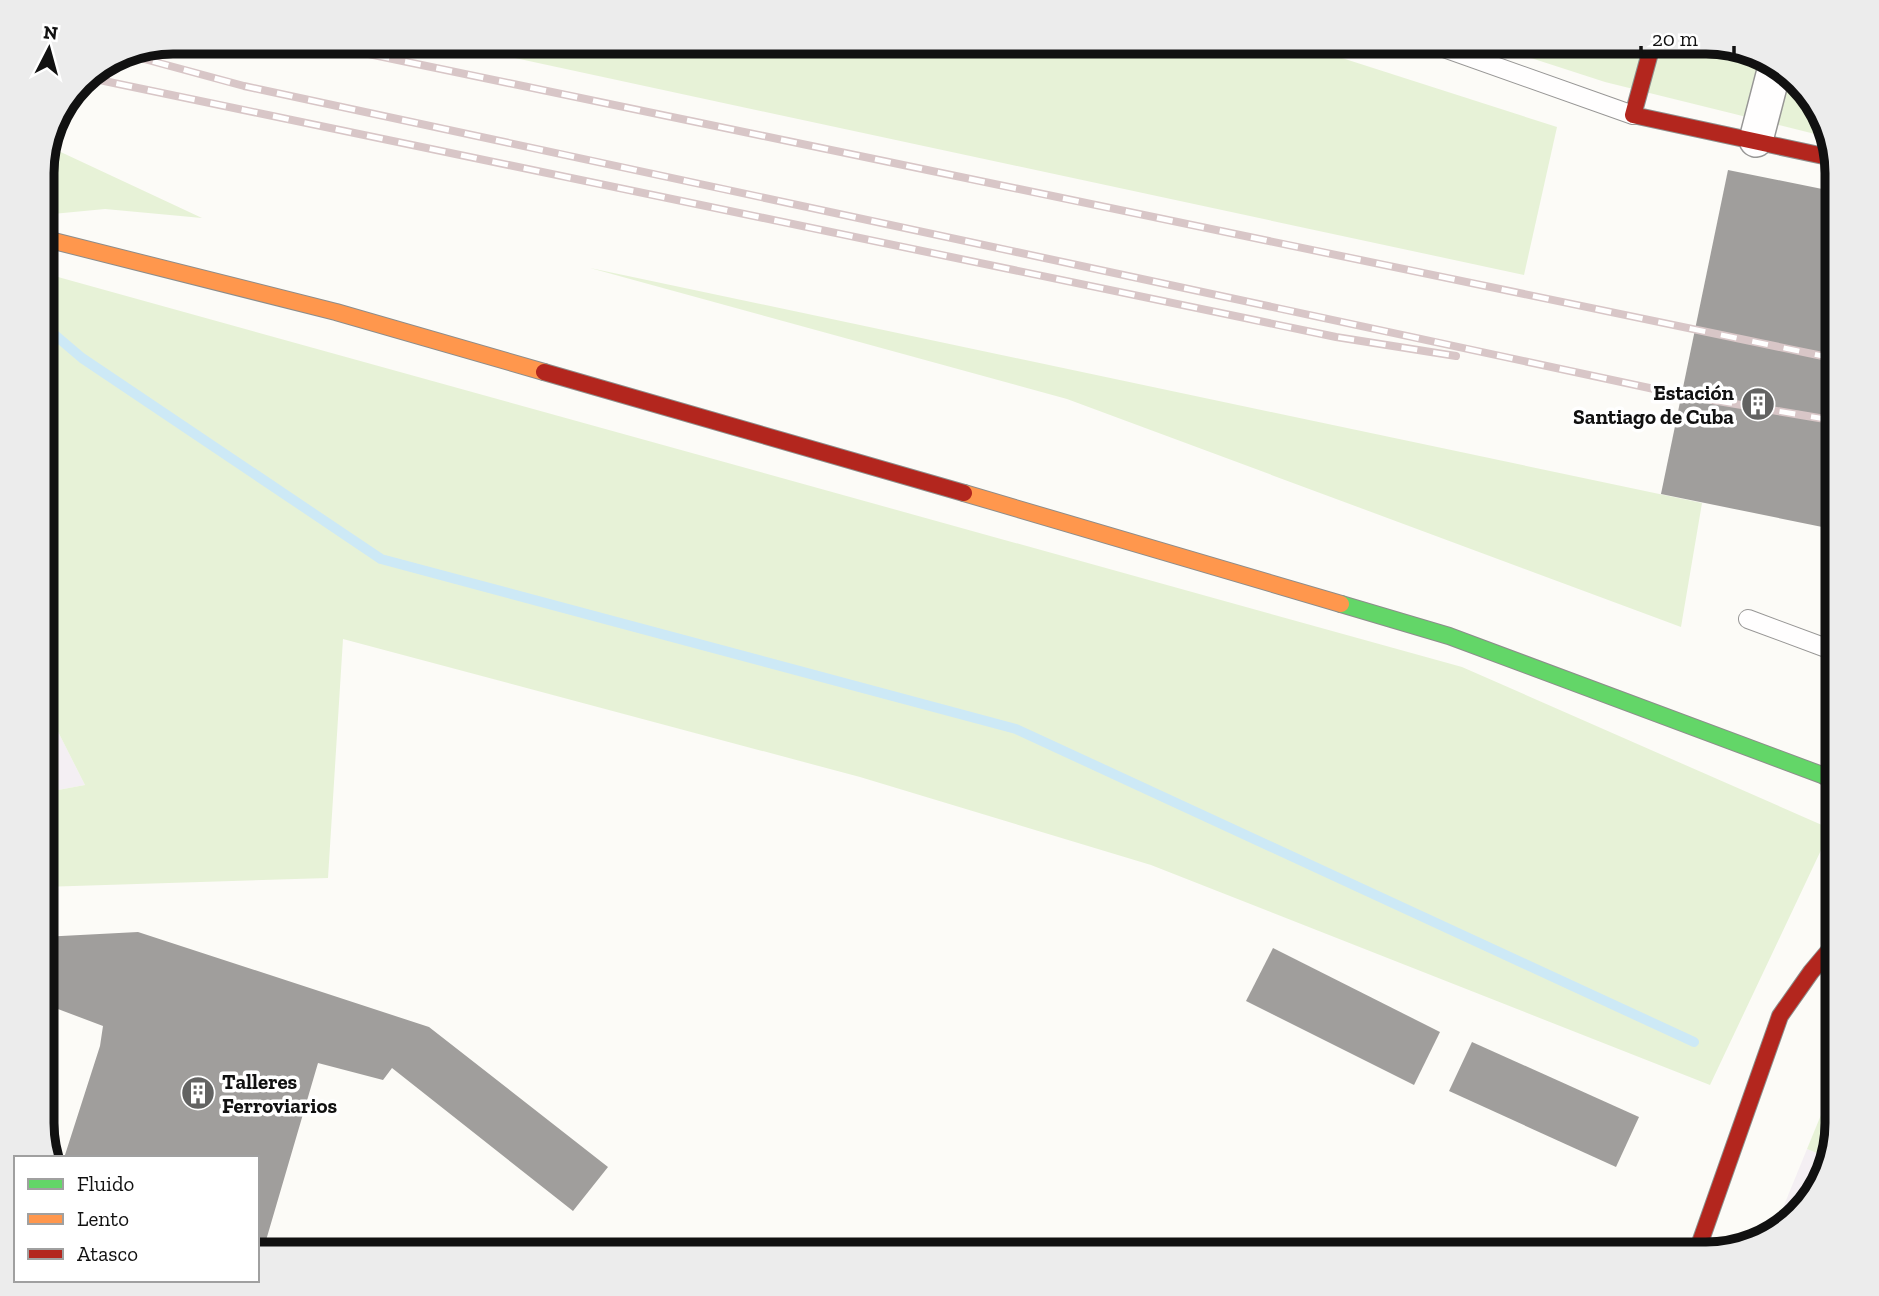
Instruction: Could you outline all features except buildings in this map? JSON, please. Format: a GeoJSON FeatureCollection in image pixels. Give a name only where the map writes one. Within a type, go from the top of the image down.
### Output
{"type":"FeatureCollection","features":[{"type":"Feature","properties":{"kind":"street"},"geometry":{"type":"LineString","coordinates":[[1650,54],[1633,115],[1824,156]]}},
{"type":"Feature","properties":{"kind":"street"},"geometry":{"type":"LineString","coordinates":[[1756,140],[1773,75]]}},
{"type":"Feature","properties":{"kind":"street"},"geometry":{"type":"LineString","coordinates":[[55,241],[349,316],[1449,636],[1825,777]]}},
{"type":"Feature","properties":{"kind":"street"},"geometry":{"type":"LineString","coordinates":[[1700,1242],[1780,1016],[1825,955]]}},
{"type":"Feature","properties":{"kind":"lane"},"geometry":{"type":"LineString","coordinates":[[1461,54],[1633,115]]}},
{"type":"Feature","properties":{"kind":"lane"},"geometry":{"type":"LineString","coordinates":[[1748,619],[1825,648]]}},
{"type":"Feature","properties":{"kind":"shaded area"},"geometry":{"type":"Polygon","coordinates":[[[55,726],[85,785],[55,791],[55,726]]]}},
{"type":"Feature","properties":{"kind":"shaded area"},"geometry":{"type":"Polygon","coordinates":[[[1807,1149],[1821,1155],[1805,1189],[1780,1215],[1807,1149]]]}},
{"type":"Feature","properties":{"kind":"green space"},"geometry":{"type":"Polygon","coordinates":[[[496,54],[1329,54],[1557,127],[1524,275],[496,54]]]}},
{"type":"Feature","properties":{"kind":"green space"},"geometry":{"type":"Polygon","coordinates":[[[1519,54],[1706,54],[1737,58],[1759,66],[1784,84],[1809,114],[1818,135],[1605,82],[1519,54]]]}},
{"type":"Feature","properties":{"kind":"green space"},"geometry":{"type":"Polygon","coordinates":[[[57,150],[202,218],[105,209],[55,214],[57,150]]]}},
{"type":"Feature","properties":{"kind":"green space"},"geometry":{"type":"Polygon","coordinates":[[[590,268],[1702,503],[1681,627],[1067,399],[590,268]]]}},
{"type":"Feature","properties":{"kind":"green space"},"geometry":{"type":"Polygon","coordinates":[[[55,278],[1462,667],[1825,826],[1825,842],[1710,1085],[1151,865],[860,777],[343,639],[328,878],[55,887],[55,791],[85,785],[55,726],[55,278]]]}},
{"type":"Feature","properties":{"kind":"green space"},"geometry":{"type":"Polygon","coordinates":[[[1825,1105],[1821,1155],[1807,1149],[1825,1105]]]}},
{"type":"Feature","properties":{"kind":"waterway"},"geometry":{"type":"LineString","coordinates":[[55,335],[82,358],[381,559],[1016,729],[1694,1042]]}},
{"type":"Feature","properties":{"kind":"railway"},"geometry":{"type":"LineString","coordinates":[[369,54],[1825,357]]}},
{"type":"Feature","properties":{"kind":"railway"},"geometry":{"type":"LineString","coordinates":[[143,59],[244,86],[1682,395],[1825,419]]}},
{"type":"Feature","properties":{"kind":"railway"},"geometry":{"type":"LineString","coordinates":[[100,80],[1336,337],[1456,356]]}},
{"type":"Feature","properties":{"kind":"traffic: fast"},"geometry":{"type":"LineString","coordinates":[[1341,604],[1449,636],[1825,777]]}},
{"type":"Feature","properties":{"kind":"traffic: slow"},"geometry":{"type":"LineString","coordinates":[[55,241],[336,312],[544,372]]}},
{"type":"Feature","properties":{"kind":"traffic: slow"},"geometry":{"type":"LineString","coordinates":[[964,493],[1341,604]]}},
{"type":"Feature","properties":{"kind":"traffic: jam"},"geometry":{"type":"LineString","coordinates":[[1650,54],[1633,115],[1824,156]]}},
{"type":"Feature","properties":{"kind":"traffic: jam"},"geometry":{"type":"LineString","coordinates":[[544,372],[964,493]]}},
{"type":"Feature","properties":{"kind":"traffic: jam"},"geometry":{"type":"LineString","coordinates":[[1700,1242],[1780,1016],[1825,955]]}},
{"type":"Feature","properties":{"kind":"place","name":"Estación Santiago de Cuba"},"geometry":{"type":"Point","coordinates":[1758,404]}},
{"type":"Feature","properties":{"kind":"place","name":"Talleres Ferroviarios"},"geometry":{"type":"Point","coordinates":[198,1093]}}]}
